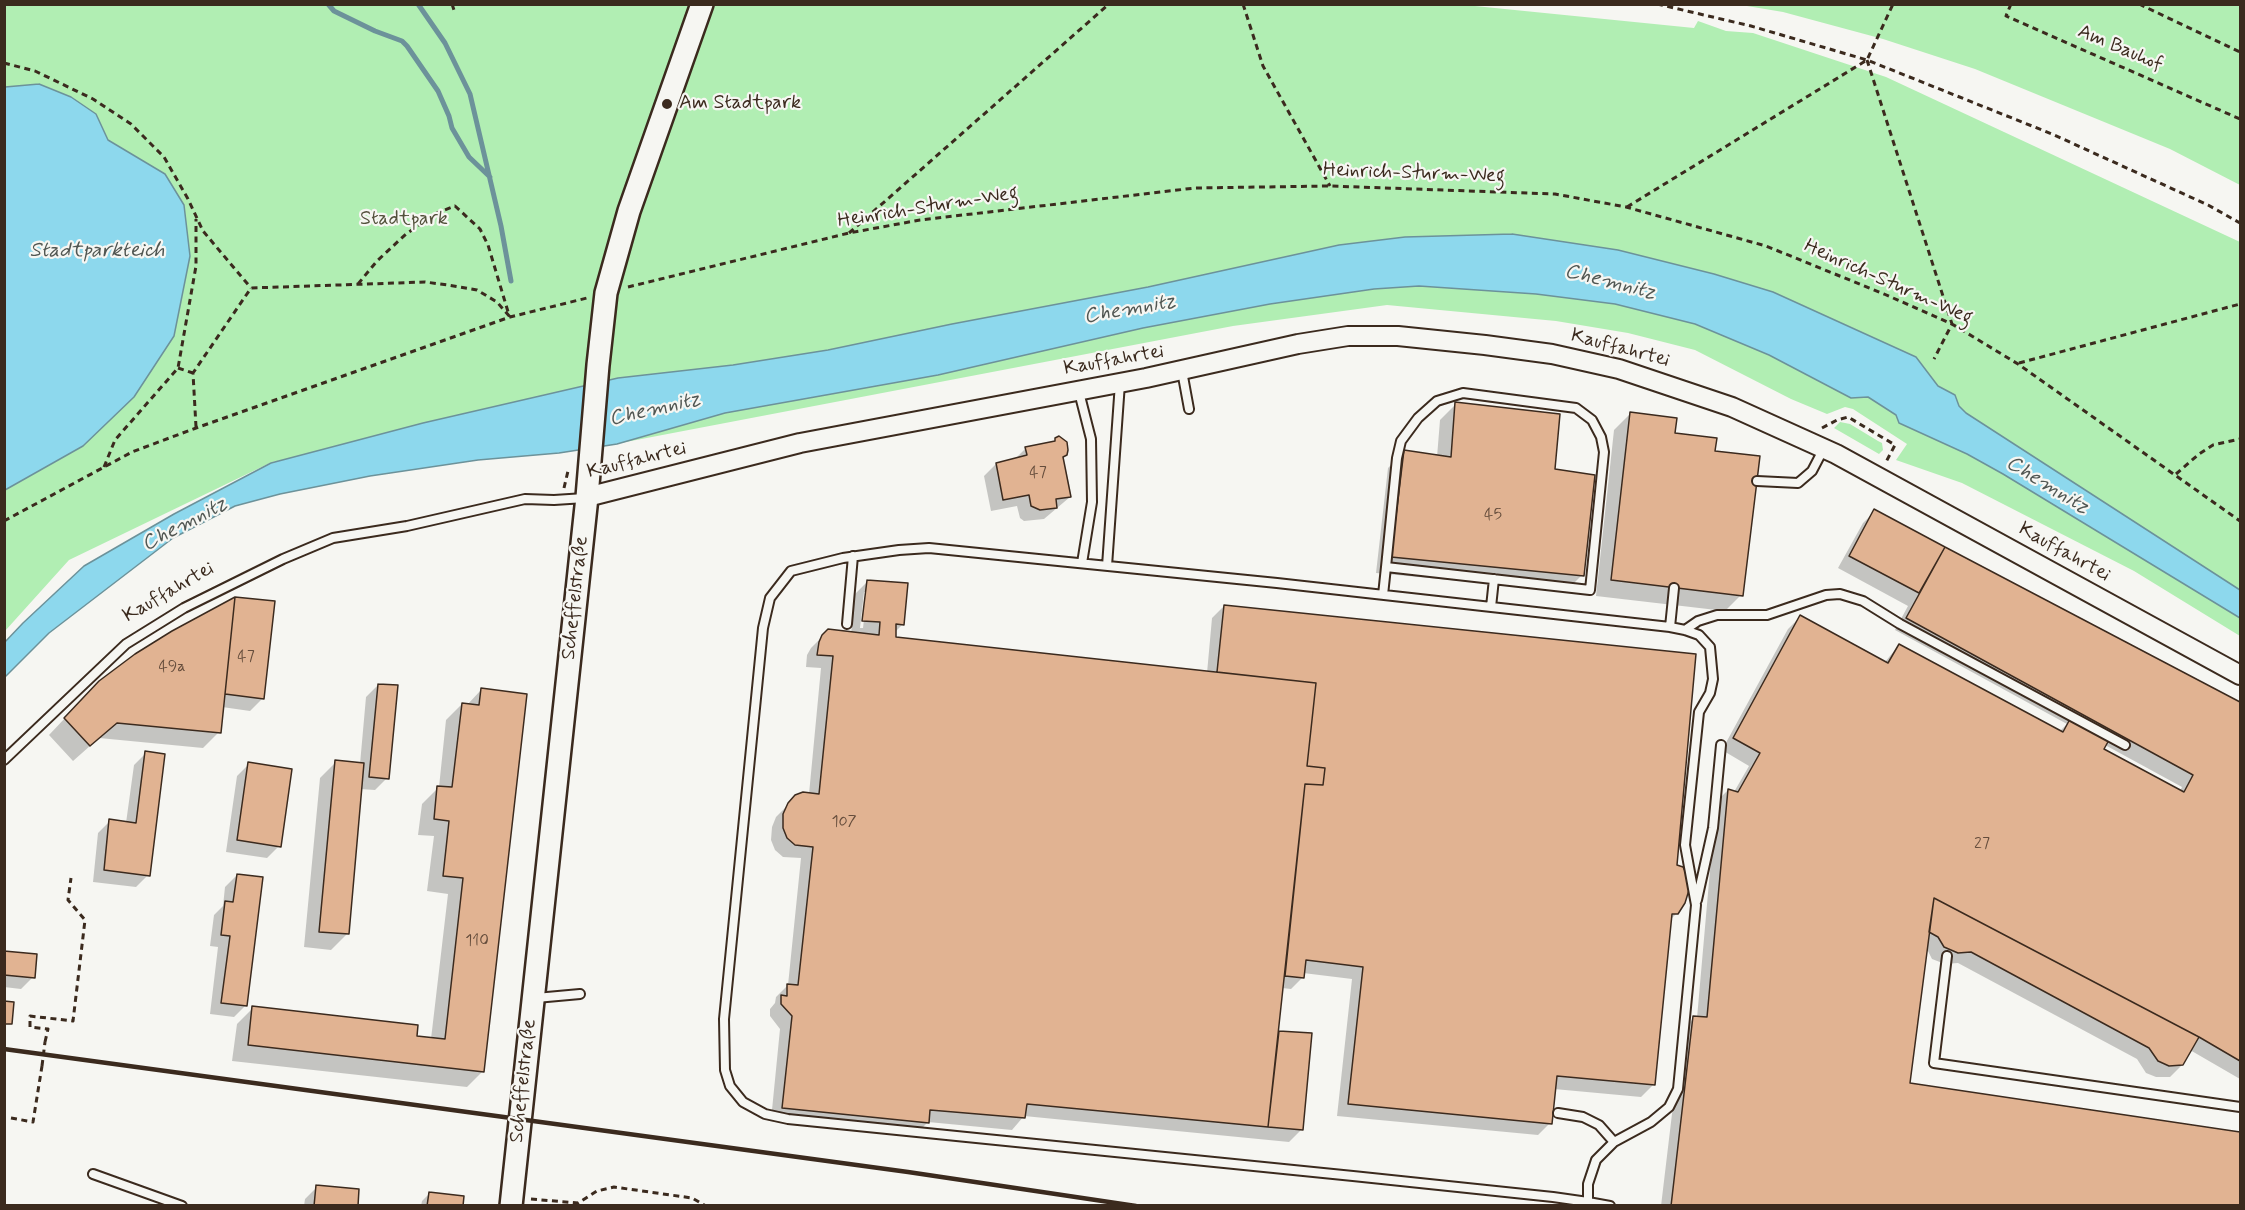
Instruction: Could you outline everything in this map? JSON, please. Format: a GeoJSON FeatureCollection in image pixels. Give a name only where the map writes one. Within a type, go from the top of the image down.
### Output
{"type":"FeatureCollection","features":[{"type":"Feature","properties":{"kind":"main road","name":"Scheffelstraße"},"geometry":{"type":"LineString","coordinates":[[511,1201],[587,497],[579,463],[598,365],[606,293],[629,211],[702,4]]}},
{"type":"Feature","properties":{"kind":"street","name":"Kauffahrtei"},"geometry":{"type":"LineString","coordinates":[[587,497],[800,443],[1182,371],[1298,344],[1348,336],[1398,336],[1485,345],[1552,354],[1619,369],[1732,406],[1824,448],[2241,675]]}},
{"type":"Feature","properties":{"kind":"lane"},"geometry":{"type":"LineString","coordinates":[[1182,371],[1189,409]]}},
{"type":"Feature","properties":{"kind":"lane"},"geometry":{"type":"LineString","coordinates":[[1107,566],[1120,383]]}},
{"type":"Feature","properties":{"kind":"lane"},"geometry":{"type":"LineString","coordinates":[[1078,390],[1091,439],[1092,502],[1082,563]]}},
{"type":"Feature","properties":{"kind":"lane"},"geometry":{"type":"LineString","coordinates":[[1383,595],[1397,458],[1401,441],[1418,418],[1437,401],[1462,393],[1576,408],[1592,420],[1601,437],[1604,452],[1590,590],[1386,567]]}},
{"type":"Feature","properties":{"kind":"lane"},"geometry":{"type":"LineString","coordinates":[[1756,481],[1798,483],[1812,471],[1824,448]]}},
{"type":"Feature","properties":{"kind":"lane","name":"Kauffahrtei"},"geometry":{"type":"LineString","coordinates":[[4,760],[126,644],[184,608],[273,564],[333,538],[407,526],[525,498],[587,497]]}},
{"type":"Feature","properties":{"kind":"lane"},"geometry":{"type":"LineString","coordinates":[[1610,1206],[1376,1179],[788,1119],[765,1114],[743,1102],[730,1086],[725,1070],[724,1019],[763,628],[770,598],[791,571],[853,556],[929,548],[1383,595],[1685,630],[1699,635],[1710,647],[1713,679],[1710,693],[1699,712],[1685,845],[1696,905]]}},
{"type":"Feature","properties":{"kind":"lane"},"geometry":{"type":"LineString","coordinates":[[847,624],[853,556]]}},
{"type":"Feature","properties":{"kind":"lane"},"geometry":{"type":"LineString","coordinates":[[1491,607],[1494,579]]}},
{"type":"Feature","properties":{"kind":"lane"},"geometry":{"type":"LineString","coordinates":[[1670,627],[1674,588]]}},
{"type":"Feature","properties":{"kind":"lane"},"geometry":{"type":"LineString","coordinates":[[1685,630],[1698,621],[1717,615],[1767,615],[1826,595],[1840,594],[1863,601],[1900,624],[2126,745]]}},
{"type":"Feature","properties":{"kind":"lane"},"geometry":{"type":"LineString","coordinates":[[1588,1202],[1588,1185],[1596,1160],[1614,1142],[1651,1122],[1669,1107],[1678,1089],[1696,905],[1713,828],[1721,745]]}},
{"type":"Feature","properties":{"kind":"lane"},"geometry":{"type":"LineString","coordinates":[[1947,956],[1934,1063],[2241,1107]]}},
{"type":"Feature","properties":{"kind":"lane"},"geometry":{"type":"LineString","coordinates":[[534,999],[580,994]]}},
{"type":"Feature","properties":{"kind":"lane"},"geometry":{"type":"LineString","coordinates":[[1558,1113],[1582,1117],[1599,1125],[1614,1142]]}},
{"type":"Feature","properties":{"kind":"lane"},"geometry":{"type":"LineString","coordinates":[[93,1174],[183,1206]]}},
{"type":"Feature","properties":{"kind":"path"},"geometry":{"type":"LineString","coordinates":[[452,4],[454,10]]}},
{"type":"Feature","properties":{"kind":"path"},"geometry":{"type":"LineString","coordinates":[[849,233],[1109,4]]}},
{"type":"Feature","properties":{"kind":"path"},"geometry":{"type":"LineString","coordinates":[[1243,4],[1263,66],[1330,186]]}},
{"type":"Feature","properties":{"kind":"path"},"geometry":{"type":"LineString","coordinates":[[1657,4],[1750,26],[1867,60],[2052,134],[2208,205],[2241,223]]}},
{"type":"Feature","properties":{"kind":"path"},"geometry":{"type":"LineString","coordinates":[[1626,207],[1867,60],[1893,4]]}},
{"type":"Feature","properties":{"kind":"path","name":"Am Bauhof"},"geometry":{"type":"LineString","coordinates":[[2011,4],[2006,16],[2241,118]]}},
{"type":"Feature","properties":{"kind":"path"},"geometry":{"type":"LineString","coordinates":[[2139,4],[2241,52]]}},
{"type":"Feature","properties":{"kind":"path"},"geometry":{"type":"LineString","coordinates":[[1867,60],[1952,324],[1934,359]]}},
{"type":"Feature","properties":{"kind":"path"},"geometry":{"type":"LineString","coordinates":[[4,63],[36,71],[93,99],[131,124],[164,157],[203,231],[251,288]]}},
{"type":"Feature","properties":{"kind":"path","name":"Heinrich-Sturm-Weg"},"geometry":{"type":"LineString","coordinates":[[4,521],[132,452],[510,317],[849,233],[920,220],[1195,188],[1330,186],[1555,194],[1626,207],[1766,246],[1952,324],[2018,364],[2241,521]]}},
{"type":"Feature","properties":{"kind":"path"},"geometry":{"type":"LineString","coordinates":[[358,284],[377,261],[406,234],[437,213],[455,206],[480,228],[488,245],[510,317]]}},
{"type":"Feature","properties":{"kind":"path"},"geometry":{"type":"LineString","coordinates":[[104,468],[115,440],[178,368],[196,266],[196,217]]}},
{"type":"Feature","properties":{"kind":"path"},"geometry":{"type":"LineString","coordinates":[[251,288],[425,282],[477,290],[497,302],[510,317]]}},
{"type":"Feature","properties":{"kind":"path"},"geometry":{"type":"LineString","coordinates":[[196,428],[193,373],[251,288]]}},
{"type":"Feature","properties":{"kind":"path"},"geometry":{"type":"LineString","coordinates":[[2018,364],[2241,304]]}},
{"type":"Feature","properties":{"kind":"path"},"geometry":{"type":"LineString","coordinates":[[178,368],[193,373]]}},
{"type":"Feature","properties":{"kind":"path"},"geometry":{"type":"LineString","coordinates":[[1822,428],[1848,417],[1895,445],[1886,462]]}},
{"type":"Feature","properties":{"kind":"path"},"geometry":{"type":"LineString","coordinates":[[2176,474],[2213,445],[2241,439]]}},
{"type":"Feature","properties":{"kind":"path"},"geometry":{"type":"LineString","coordinates":[[561,499],[579,463]]}},
{"type":"Feature","properties":{"kind":"path"},"geometry":{"type":"LineString","coordinates":[[11,1118],[33,1122],[48,1029],[30,1027],[30,1016],[73,1021],[85,920],[68,900],[71,878]]}},
{"type":"Feature","properties":{"kind":"path"},"geometry":{"type":"LineString","coordinates":[[511,1201],[578,1203],[597,1191],[614,1186],[692,1198],[706,1206]]}},
{"type":"Feature","properties":{"kind":"green space","name":"Stadtpark"},"geometry":{"type":"Polygon","coordinates":[[[1455,4],[1694,28],[1698,21],[1726,31],[1753,33],[1886,77],[2240,242],[2240,636],[2134,571],[1962,483],[1896,460],[1907,444],[1853,409],[1845,407],[1827,414],[1791,399],[1695,350],[1628,333],[1556,321],[1387,305],[1233,326],[610,445],[580,408],[272,462],[69,560],[5,631],[5,490],[83,446],[165,174],[108,140],[96,114],[39,84],[5,87],[5,5],[1455,4]]]}},
{"type":"Feature","properties":{"kind":"green space"},"geometry":{"type":"Polygon","coordinates":[[[1741,5],[2240,5],[2240,185],[2170,149],[1975,69],[1883,39],[1783,12],[1741,5]]]}},
{"type":"Feature","properties":{"kind":"green space"},"geometry":{"type":"Polygon","coordinates":[[[1840,422],[1850,424],[1882,443],[1883,450],[1879,454],[1834,428],[1840,422]]]}},
{"type":"Feature","properties":{"kind":"water","name":"Stadtparkteich"},"geometry":{"type":"Polygon","coordinates":[[[39,84],[71,97],[96,114],[108,140],[165,174],[184,205],[190,256],[174,336],[134,397],[83,446],[5,490],[5,87],[39,84]]]}},
{"type":"Feature","properties":{"kind":"water","name":"Chemnitz"},"geometry":{"type":"Polygon","coordinates":[[[1512,234],[1618,250],[1714,274],[1773,292],[1916,357],[1938,386],[1955,395],[1959,406],[1966,413],[2240,590],[2240,618],[2003,474],[1967,454],[1899,423],[1896,415],[1868,397],[1851,398],[1769,355],[1695,324],[1615,304],[1536,294],[1419,286],[1374,289],[1270,304],[1143,328],[938,375],[725,413],[617,444],[559,453],[478,460],[370,476],[280,494],[235,506],[173,538],[49,633],[5,677],[4,643],[84,566],[174,514],[271,463],[423,423],[618,378],[733,365],[828,350],[1148,287],[1339,245],[1405,237],[1512,234]]]}},
{"type":"Feature","properties":{"kind":"building"},"geometry":{"type":"Polygon","coordinates":[[[1455,402],[1560,414],[1555,469],[1595,475],[1584,576],[1391,557],[1404,450],[1451,457],[1455,402]]]}},
{"type":"Feature","properties":{"kind":"building"},"geometry":{"type":"Polygon","coordinates":[[[1630,412],[1677,418],[1675,433],[1717,438],[1715,451],[1760,456],[1743,596],[1611,580],[1630,412]]]}},
{"type":"Feature","properties":{"kind":"building"},"geometry":{"type":"Polygon","coordinates":[[[1059,436],[1067,442],[1067,455],[1063,457],[1071,497],[1056,499],[1057,508],[1040,510],[1031,506],[1029,495],[1003,500],[996,463],[1027,455],[1025,447],[1055,441],[1055,438],[1059,436]]]}},
{"type":"Feature","properties":{"kind":"building"},"geometry":{"type":"Polygon","coordinates":[[[1874,509],[1945,547],[1919,593],[1849,556],[1874,509]]]}},
{"type":"Feature","properties":{"kind":"building"},"geometry":{"type":"Polygon","coordinates":[[[1945,547],[2240,702],[2240,1061],[2199,1037],[1934,898],[1910,1083],[2240,1132],[2240,1206],[1671,1206],[1693,1016],[1707,1017],[1728,789],[1738,792],[1760,753],[1733,738],[1800,615],[1888,663],[1899,644],[2063,732],[2070,719],[2109,740],[2104,749],[2184,792],[2193,775],[1906,618],[1945,547]]]}},
{"type":"Feature","properties":{"kind":"building"},"geometry":{"type":"Polygon","coordinates":[[[867,580],[908,583],[904,625],[896,624],[896,637],[1316,683],[1307,766],[1325,768],[1323,785],[1305,784],[1268,1127],[1027,1104],[1025,1118],[930,1110],[929,1123],[782,1108],[792,1016],[781,1004],[781,995],[787,996],[787,984],[798,985],[813,847],[795,845],[787,838],[783,828],[783,814],[795,795],[803,792],[819,794],[833,656],[817,655],[822,635],[828,629],[879,635],[880,622],[862,621],[867,580]]]}},
{"type":"Feature","properties":{"kind":"building"},"geometry":{"type":"Polygon","coordinates":[[[235,597],[221,733],[117,723],[90,746],[64,718],[99,681],[135,654],[235,597]]]}},
{"type":"Feature","properties":{"kind":"building"},"geometry":{"type":"Polygon","coordinates":[[[235,597],[275,601],[264,699],[225,694],[235,597]]]}},
{"type":"Feature","properties":{"kind":"building"},"geometry":{"type":"Polygon","coordinates":[[[1224,605],[1696,654],[1677,865],[1683,867],[1688,877],[1689,890],[1678,914],[1672,914],[1655,1085],[1557,1076],[1552,1124],[1348,1104],[1363,967],[1306,960],[1304,978],[1285,976],[1305,784],[1323,785],[1325,768],[1307,766],[1316,683],[1217,672],[1224,605]]]}},
{"type":"Feature","properties":{"kind":"building"},"geometry":{"type":"Polygon","coordinates":[[[378,684],[398,685],[389,779],[369,777],[378,684]]]}},
{"type":"Feature","properties":{"kind":"building"},"geometry":{"type":"Polygon","coordinates":[[[481,688],[527,694],[484,1072],[248,1045],[252,1006],[418,1025],[417,1036],[445,1039],[463,878],[443,876],[449,821],[434,819],[437,786],[452,787],[462,703],[479,705],[481,688]]]}},
{"type":"Feature","properties":{"kind":"building"},"geometry":{"type":"Polygon","coordinates":[[[145,751],[165,754],[150,876],[104,870],[109,819],[136,823],[145,751]]]}},
{"type":"Feature","properties":{"kind":"building"},"geometry":{"type":"Polygon","coordinates":[[[335,760],[364,763],[349,934],[319,932],[335,760]]]}},
{"type":"Feature","properties":{"kind":"building"},"geometry":{"type":"Polygon","coordinates":[[[248,762],[292,769],[281,847],[237,840],[248,762]]]}},
{"type":"Feature","properties":{"kind":"building"},"geometry":{"type":"Polygon","coordinates":[[[237,874],[263,877],[247,1006],[221,1003],[230,936],[221,935],[225,901],[233,902],[237,874]]]}},
{"type":"Feature","properties":{"kind":"building"},"geometry":{"type":"Polygon","coordinates":[[[1934,898],[2199,1037],[2183,1065],[2169,1066],[2158,1061],[2149,1048],[1971,952],[1958,953],[1944,947],[1938,937],[1929,932],[1934,898]]]}},
{"type":"Feature","properties":{"kind":"building"},"geometry":{"type":"Polygon","coordinates":[[[4,951],[37,954],[35,978],[4,975],[4,951]]]}},
{"type":"Feature","properties":{"kind":"building"},"geometry":{"type":"Polygon","coordinates":[[[4,1001],[14,1002],[12,1024],[4,1024],[4,1001]]]}},
{"type":"Feature","properties":{"kind":"building"},"geometry":{"type":"Polygon","coordinates":[[[1279,1031],[1312,1033],[1303,1130],[1268,1127],[1279,1031]]]}},
{"type":"Feature","properties":{"kind":"building"},"geometry":{"type":"Polygon","coordinates":[[[316,1185],[359,1189],[358,1206],[314,1206],[316,1185]]]}},
{"type":"Feature","properties":{"kind":"building"},"geometry":{"type":"Polygon","coordinates":[[[429,1192],[464,1196],[463,1206],[427,1206],[429,1192]]]}},
{"type":"Feature","properties":{"kind":"waterway"},"geometry":{"type":"LineString","coordinates":[[328,4],[334,11],[402,41],[407,46],[438,91],[452,128],[469,157],[490,177]]}},
{"type":"Feature","properties":{"kind":"waterway"},"geometry":{"type":"LineString","coordinates":[[418,4],[445,43],[470,94],[501,226],[511,281]]}},
{"type":"Feature","properties":{"kind":"railway"},"geometry":{"type":"LineString","coordinates":[[4,1049],[908,1172],[1136,1206]]}},
{"type":"Feature","properties":{"kind":"place","name":"Am Stadtpark"},"geometry":{"type":"Point","coordinates":[667,104]}}]}
